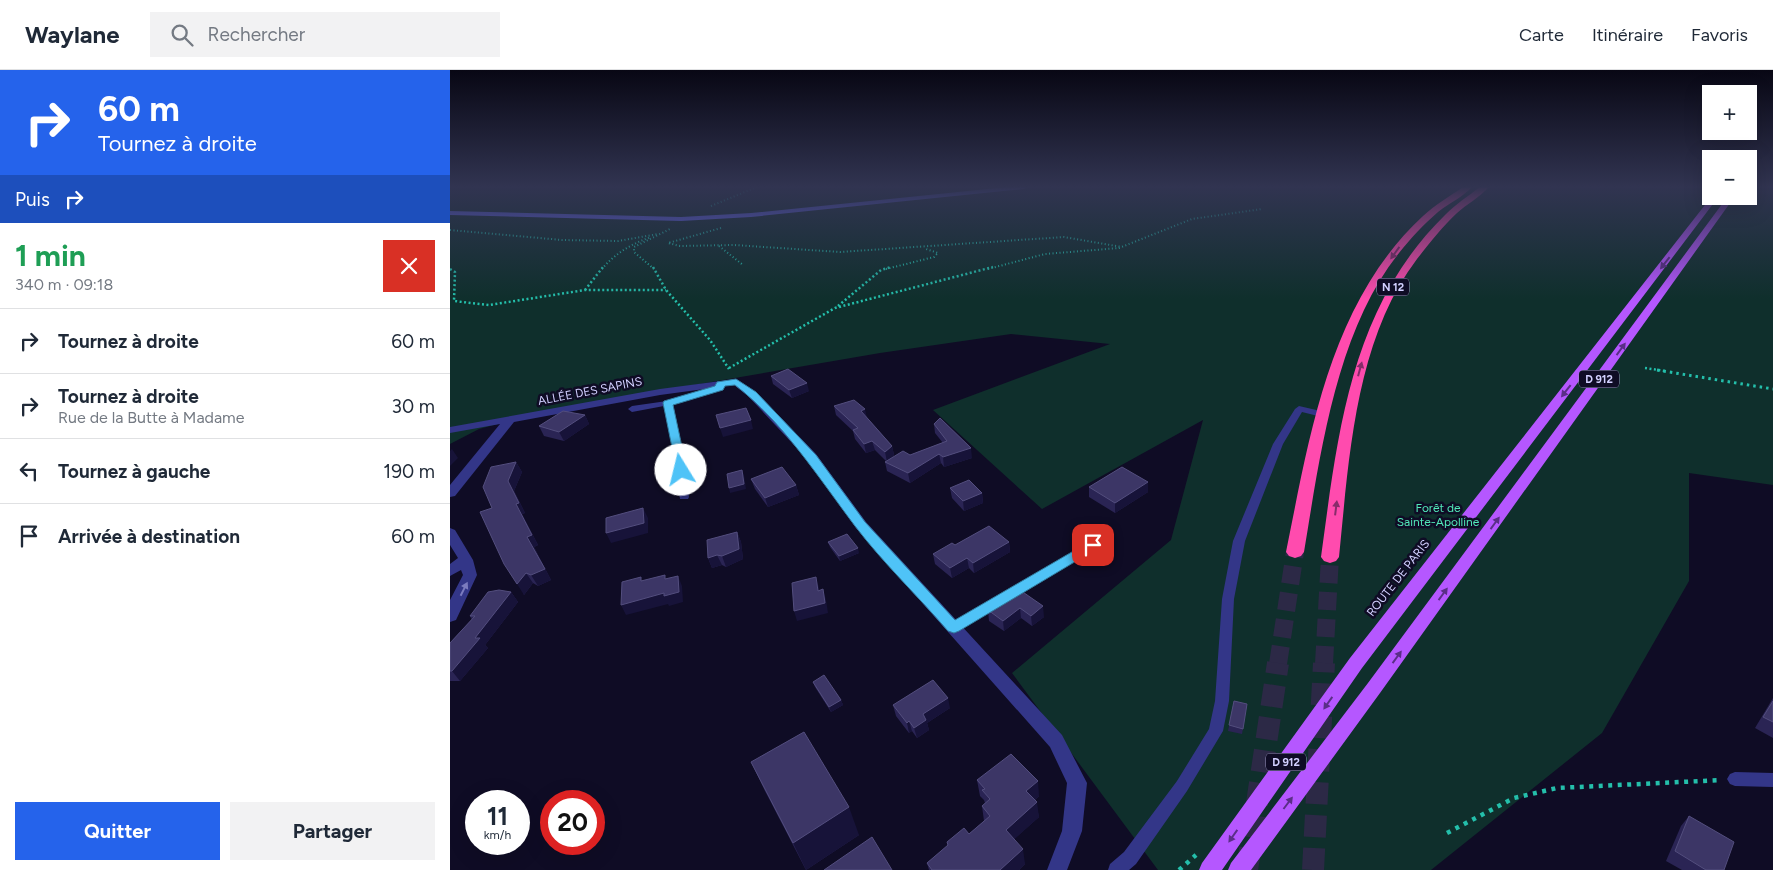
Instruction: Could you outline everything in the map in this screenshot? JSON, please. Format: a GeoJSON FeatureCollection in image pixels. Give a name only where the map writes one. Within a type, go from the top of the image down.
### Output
{"type":"FeatureCollection","features":[{"type":"Feature","properties":{"kind":"highway","name":"N 12"},"geometry":{"type":"LineString","coordinates":[[1295,552],[1322,414],[1344,349],[1358,314],[1376,280],[1403,243],[1421,224]]}},
{"type":"Feature","properties":{"kind":"highway","name":"N 12"},"geometry":{"type":"LineString","coordinates":[[1330,557],[1348,416],[1364,353],[1378,315],[1396,283],[1440,224]]}},
{"type":"Feature","properties":{"kind":"main road","name":"ROUTE DE PARIS"},"geometry":{"type":"LineString","coordinates":[[1209,870],[1356,663],[1694,224]]}},
{"type":"Feature","properties":{"kind":"main road","name":"D 912"},"geometry":{"type":"LineString","coordinates":[[1238,870],[1385,673],[1711,224]]}},
{"type":"Feature","properties":{"kind":"street","name":"ALLÉE DES SAPINS"},"geometry":{"type":"LineString","coordinates":[[450,430],[509,421],[660,392],[736,382]]}},
{"type":"Feature","properties":{"kind":"street"},"geometry":{"type":"LineString","coordinates":[[736,382],[752,394],[812,457],[861,525],[1056,741],[1077,783],[1072,831],[1057,870]]}},
{"type":"Feature","properties":{"kind":"street"},"geometry":{"type":"LineString","coordinates":[[450,493],[509,421]]}},
{"type":"Feature","properties":{"kind":"street"},"geometry":{"type":"LineString","coordinates":[[450,533],[466,560],[470,576],[450,616]]}},
{"type":"Feature","properties":{"kind":"street"},"geometry":{"type":"LineString","coordinates":[[450,571],[466,560]]}},
{"type":"Feature","properties":{"kind":"lane"},"geometry":{"type":"LineString","coordinates":[[632,409],[668,403],[720,388],[720,384]]}},
{"type":"Feature","properties":{"kind":"lane"},"geometry":{"type":"LineString","coordinates":[[668,403],[679,456],[684,497]]}},
{"type":"Feature","properties":{"kind":"lane"},"geometry":{"type":"LineString","coordinates":[[1116,870],[1130,858],[1170,802],[1216,731],[1222,701],[1228,599],[1239,541],[1278,444],[1299,409],[1322,414]]}},
{"type":"Feature","properties":{"kind":"lane"},"geometry":{"type":"LineString","coordinates":[[954,627],[1093,545]]}},
{"type":"Feature","properties":{"kind":"lane"},"geometry":{"type":"LineString","coordinates":[[1735,779],[1773,780]]}},
{"type":"Feature","properties":{"kind":"path"},"geometry":{"type":"LineString","coordinates":[[677,224],[634,247],[634,252],[654,268],[666,290],[710,340],[736,382]]}},
{"type":"Feature","properties":{"kind":"path"},"geometry":{"type":"LineString","coordinates":[[835,308],[1045,254],[1097,251],[1122,247],[1179,224]]}},
{"type":"Feature","properties":{"kind":"path"},"geometry":{"type":"LineString","coordinates":[[725,227],[668,243],[680,246],[719,245],[840,252],[1064,237],[1122,247]]}},
{"type":"Feature","properties":{"kind":"path"},"geometry":{"type":"LineString","coordinates":[[450,230],[562,240],[618,241],[663,233]]}},
{"type":"Feature","properties":{"kind":"path"},"geometry":{"type":"LineString","coordinates":[[585,290],[610,258],[639,241],[663,233]]}},
{"type":"Feature","properties":{"kind":"path"},"geometry":{"type":"LineString","coordinates":[[719,245],[742,266]]}},
{"type":"Feature","properties":{"kind":"path"},"geometry":{"type":"LineString","coordinates":[[728,368],[835,308],[881,270],[934,256],[938,253],[922,248]]}},
{"type":"Feature","properties":{"kind":"path"},"geometry":{"type":"LineString","coordinates":[[450,269],[455,272],[454,301]]}},
{"type":"Feature","properties":{"kind":"path"},"geometry":{"type":"LineString","coordinates":[[450,302],[488,304],[585,290],[666,290]]}},
{"type":"Feature","properties":{"kind":"path"},"geometry":{"type":"LineString","coordinates":[[1646,368],[1773,389]]}},
{"type":"Feature","properties":{"kind":"path"},"geometry":{"type":"LineString","coordinates":[[1447,833],[1514,798],[1557,788],[1735,779]]}},
{"type":"Feature","properties":{"kind":"green space","name":"Forêt de Sainte-Apolline"},"geometry":{"type":"Polygon","coordinates":[[[450,224],[1773,224],[1773,485],[1689,473],[1689,581],[1602,733],[1431,870],[1158,870],[1012,673],[1171,540],[1203,420],[1042,509],[933,410],[1110,344],[1011,334],[880,353],[554,409],[479,429],[450,444],[450,224]]]}},
{"type":"Feature","properties":{"kind":"building"},"geometry":{"type":"Polygon","coordinates":[[[788,369],[807,383],[789,390],[771,376],[788,369]]]}},
{"type":"Feature","properties":{"kind":"building"},"geometry":{"type":"Polygon","coordinates":[[[854,400],[865,409],[861,411],[892,446],[885,452],[872,441],[864,444],[853,430],[858,428],[834,406],[854,400]]]}},
{"type":"Feature","properties":{"kind":"building"},"geometry":{"type":"Polygon","coordinates":[[[746,408],[751,420],[720,428],[716,415],[746,408]]]}},
{"type":"Feature","properties":{"kind":"building"},"geometry":{"type":"Polygon","coordinates":[[[563,411],[585,415],[559,432],[539,426],[563,411]]]}},
{"type":"Feature","properties":{"kind":"building"},"geometry":{"type":"Polygon","coordinates":[[[940,418],[971,448],[943,457],[939,454],[908,473],[885,462],[903,451],[910,455],[947,441],[934,424],[940,418]]]}},
{"type":"Feature","properties":{"kind":"building"},"geometry":{"type":"Polygon","coordinates":[[[516,462],[508,481],[519,503],[516,504],[532,535],[527,537],[545,569],[531,575],[526,573],[517,584],[504,564],[480,512],[492,508],[483,487],[491,467],[516,462]]]}},
{"type":"Feature","properties":{"kind":"building"},"geometry":{"type":"Polygon","coordinates":[[[782,467],[796,485],[765,498],[751,479],[782,467]]]}},
{"type":"Feature","properties":{"kind":"building"},"geometry":{"type":"Polygon","coordinates":[[[1122,467],[1148,482],[1115,503],[1089,487],[1122,467]]]}},
{"type":"Feature","properties":{"kind":"building"},"geometry":{"type":"Polygon","coordinates":[[[742,470],[744,484],[729,488],[727,474],[742,470]]]}},
{"type":"Feature","properties":{"kind":"building"},"geometry":{"type":"Polygon","coordinates":[[[969,480],[982,493],[963,501],[950,488],[969,480]]]}},
{"type":"Feature","properties":{"kind":"building"},"geometry":{"type":"Polygon","coordinates":[[[643,508],[644,523],[606,533],[606,518],[643,508]]]}},
{"type":"Feature","properties":{"kind":"building"},"geometry":{"type":"Polygon","coordinates":[[[989,526],[1009,542],[973,563],[967,558],[950,568],[933,554],[952,543],[955,545],[989,526]]]}},
{"type":"Feature","properties":{"kind":"building"},"geometry":{"type":"Polygon","coordinates":[[[737,532],[739,549],[722,556],[717,555],[708,558],[707,540],[737,532]]]}},
{"type":"Feature","properties":{"kind":"building"},"geometry":{"type":"Polygon","coordinates":[[[847,534],[858,548],[839,556],[828,542],[847,534]]]}},
{"type":"Feature","properties":{"kind":"building"},"geometry":{"type":"Polygon","coordinates":[[[665,575],[665,579],[678,576],[679,592],[664,596],[664,593],[621,605],[622,582],[641,577],[641,581],[665,575]]]}},
{"type":"Feature","properties":{"kind":"building"},"geometry":{"type":"Polygon","coordinates":[[[816,577],[818,591],[823,589],[825,603],[794,611],[792,583],[816,577]]]}},
{"type":"Feature","properties":{"kind":"building"},"geometry":{"type":"Polygon","coordinates":[[[1017,588],[1043,606],[1031,616],[1020,608],[1003,621],[988,610],[1017,588]]]}},
{"type":"Feature","properties":{"kind":"building"},"geometry":{"type":"Polygon","coordinates":[[[499,590],[511,592],[475,638],[480,638],[450,671],[450,643],[475,616],[470,616],[488,592],[499,590]]]}},
{"type":"Feature","properties":{"kind":"building"},"geometry":{"type":"Polygon","coordinates":[[[824,675],[841,700],[829,707],[813,682],[824,675]]]}},
{"type":"Feature","properties":{"kind":"building"},"geometry":{"type":"Polygon","coordinates":[[[933,680],[948,698],[923,714],[926,720],[914,728],[909,721],[907,723],[893,705],[933,680]]]}},
{"type":"Feature","properties":{"kind":"building"},"geometry":{"type":"Polygon","coordinates":[[[1234,701],[1247,704],[1243,729],[1229,725],[1234,701]]]}},
{"type":"Feature","properties":{"kind":"building"},"geometry":{"type":"Polygon","coordinates":[[[1773,701],[1773,722],[1763,717],[1773,701]]]}},
{"type":"Feature","properties":{"kind":"building"},"geometry":{"type":"Polygon","coordinates":[[[804,732],[849,807],[793,843],[751,762],[804,732]]]}},
{"type":"Feature","properties":{"kind":"building"},"geometry":{"type":"Polygon","coordinates":[[[1011,754],[1038,781],[1026,791],[1037,802],[1006,830],[1023,849],[1000,870],[932,870],[927,863],[948,845],[947,842],[964,828],[969,834],[990,816],[982,806],[990,799],[982,790],[985,789],[977,780],[1011,754]]]}},
{"type":"Feature","properties":{"kind":"building"},"geometry":{"type":"Polygon","coordinates":[[[1689,816],[1734,842],[1724,870],[1706,870],[1675,851],[1689,816]]]}},
{"type":"Feature","properties":{"kind":"building"},"geometry":{"type":"Polygon","coordinates":[[[872,837],[892,870],[824,870],[872,837]]]}},
{"type":"Feature","properties":{"kind":"tunnel"},"geometry":{"type":"LineString","coordinates":[[1278,664],[1295,552]]}},
{"type":"Feature","properties":{"kind":"tunnel"},"geometry":{"type":"LineString","coordinates":[[1324,664],[1330,557]]}},
{"type":"Feature","properties":{"kind":"tunnel"},"geometry":{"type":"LineString","coordinates":[[1247,870],[1278,663]]}},
{"type":"Feature","properties":{"kind":"tunnel"},"geometry":{"type":"LineString","coordinates":[[1313,870],[1324,663]]}},
{"type":"Feature","properties":{"kind":"route"},"geometry":{"type":"LineString","coordinates":[[681,470],[668,403],[720,388],[720,384],[736,382],[752,394],[812,457],[861,525],[954,627],[1093,545]]}}]}
